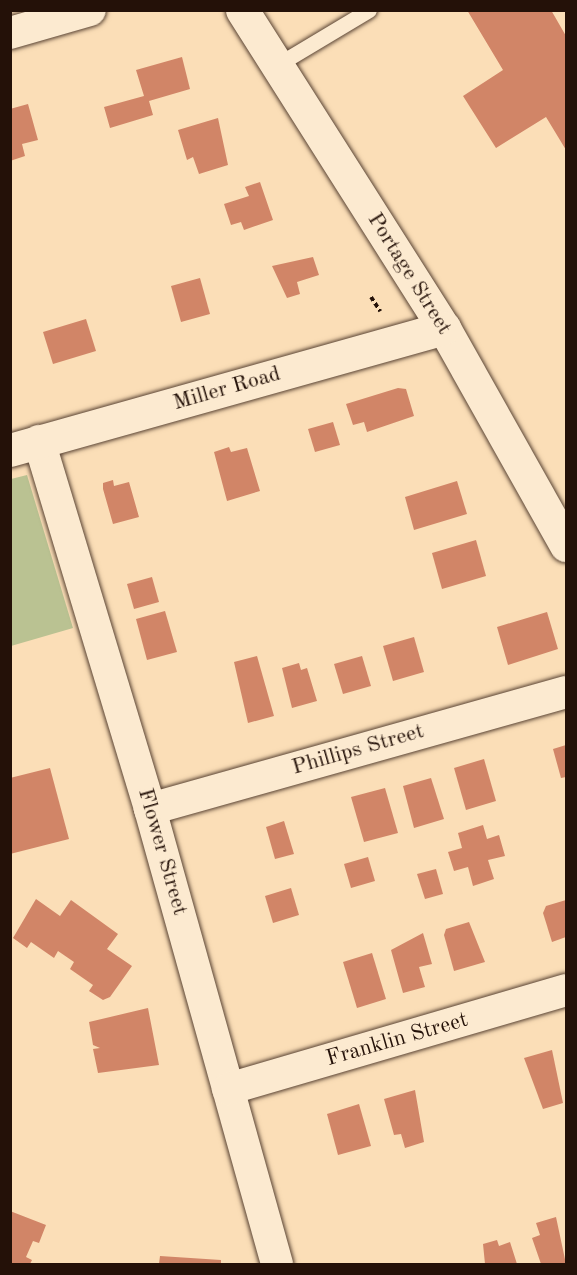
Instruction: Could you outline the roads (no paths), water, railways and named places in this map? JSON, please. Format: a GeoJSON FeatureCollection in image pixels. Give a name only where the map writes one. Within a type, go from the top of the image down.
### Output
{"type":"FeatureCollection","features":[{"type":"Feature","properties":{"kind":"main road","name":"Portage Street"},"geometry":{"type":"LineString","coordinates":[[242,10],[444,328],[567,544]]}},
{"type":"Feature","properties":{"kind":"main road","name":"Miller Road"},"geometry":{"type":"LineString","coordinates":[[25,446],[444,328]]}},
{"type":"Feature","properties":{"kind":"street"},"geometry":{"type":"LineString","coordinates":[[10,33],[90,10]]}},
{"type":"Feature","properties":{"kind":"street","name":"Flower Street"},"geometry":{"type":"LineString","coordinates":[[25,446],[150,809],[277,1264]]}},
{"type":"Feature","properties":{"kind":"street","name":"Phillips Street"},"geometry":{"type":"LineString","coordinates":[[150,809],[567,692]]}},
{"type":"Feature","properties":{"kind":"street","name":"Franklin Street"},"geometry":{"type":"LineString","coordinates":[[228,1089],[567,990]]}},
{"type":"Feature","properties":{"kind":"lane"},"geometry":{"type":"LineString","coordinates":[[277,65],[369,10]]}}]}
